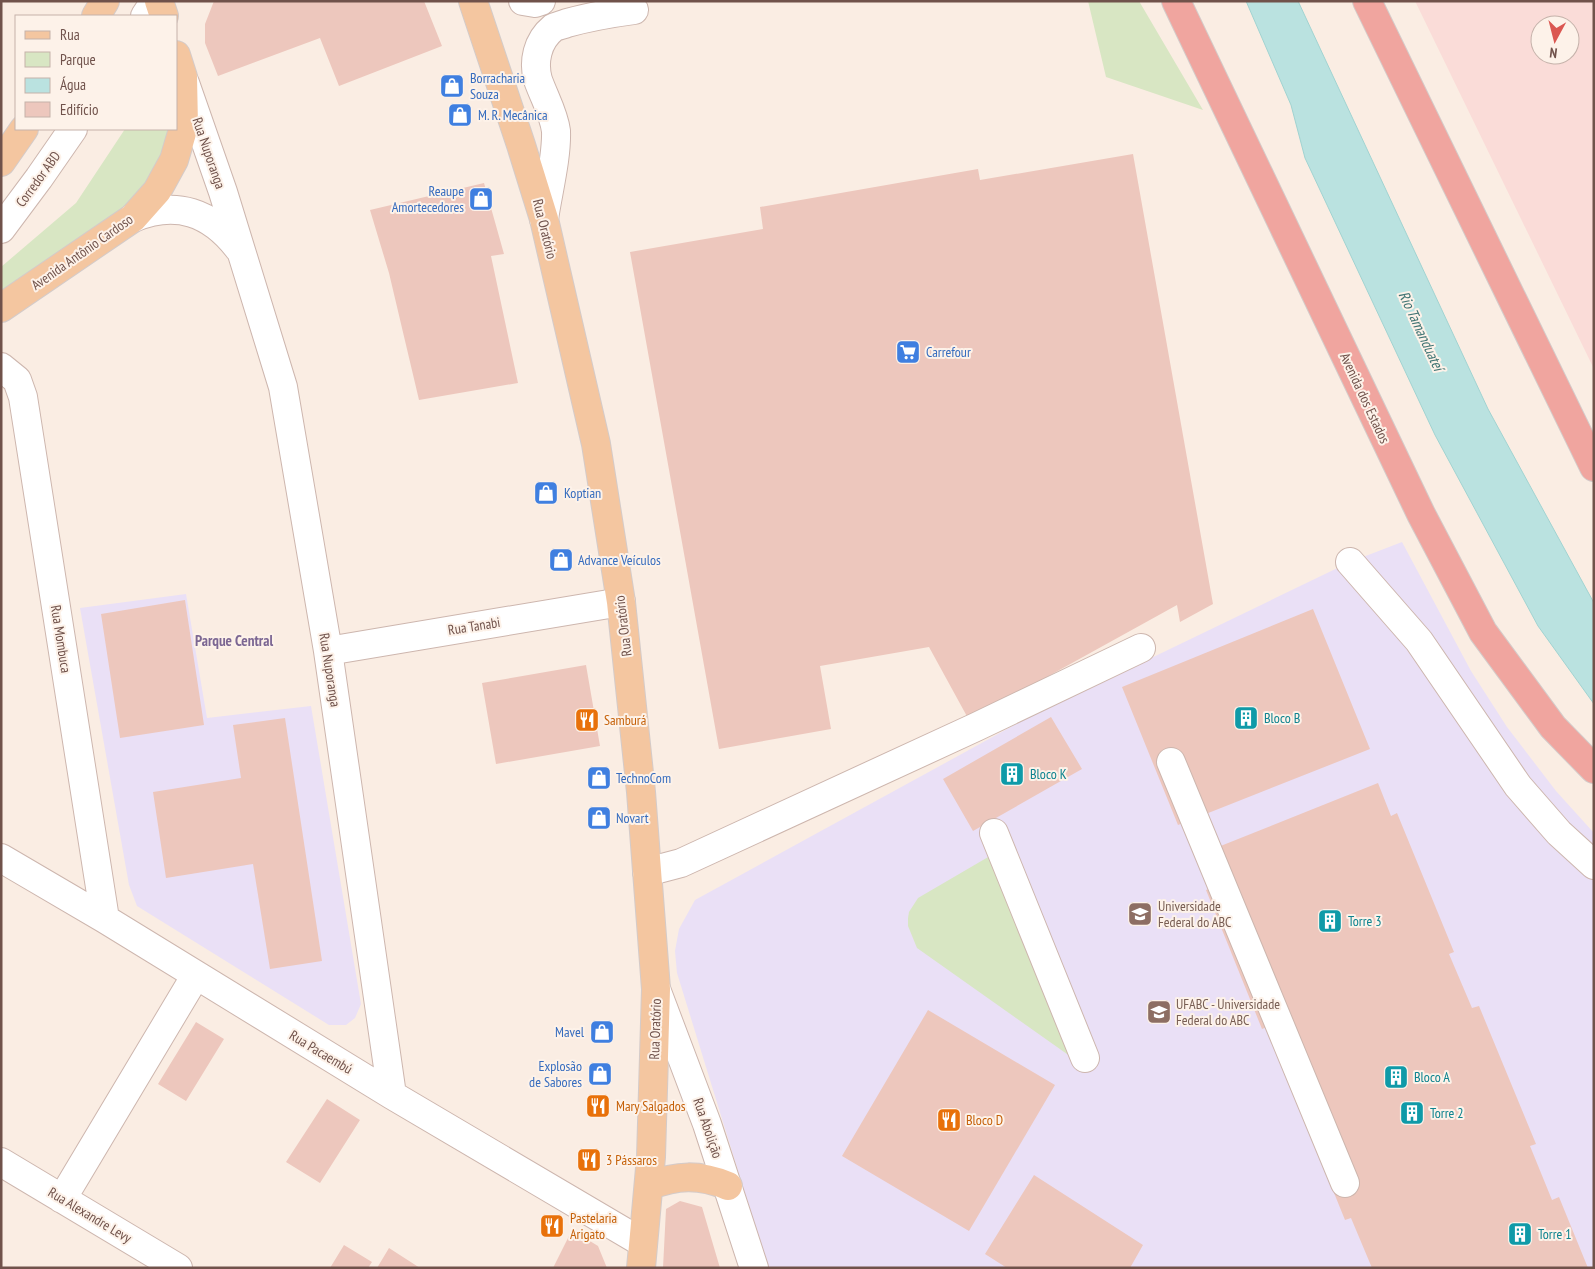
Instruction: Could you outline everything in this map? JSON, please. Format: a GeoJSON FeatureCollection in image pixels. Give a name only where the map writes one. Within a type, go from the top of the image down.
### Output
{"type":"FeatureCollection","features":[{"type":"Feature","properties":{"kind":"highway","name":"Avenida dos Estados"},"geometry":{"type":"LineString","coordinates":[[1176,1],[1421,514],[1483,632],[1553,727],[1594,769]]}},
{"type":"Feature","properties":{"kind":"highway"},"geometry":{"type":"LineString","coordinates":[[1367,1],[1594,467]]}},
{"type":"Feature","properties":{"kind":"main road"},"geometry":{"type":"LineString","coordinates":[[93,1],[95,15]]}},
{"type":"Feature","properties":{"kind":"main road"},"geometry":{"type":"LineString","coordinates":[[96,15],[105,1]]}},
{"type":"Feature","properties":{"kind":"main road"},"geometry":{"type":"LineString","coordinates":[[159,1],[164,15]]}},
{"type":"Feature","properties":{"kind":"main road","name":"Rua Oratório"},"geometry":{"type":"LineString","coordinates":[[473,1],[522,144],[544,219],[596,444],[621,602],[641,792],[656,989],[649,1186],[642,1255]]}},
{"type":"Feature","properties":{"kind":"main road","name":"Avenida Antônio Cardoso"},"geometry":{"type":"LineString","coordinates":[[1,308],[133,218],[157,191],[174,160],[184,126],[180,66]]}},
{"type":"Feature","properties":{"kind":"main road"},"geometry":{"type":"LineString","coordinates":[[1,162],[23,130]]}},
{"type":"Feature","properties":{"kind":"main road"},"geometry":{"type":"LineString","coordinates":[[649,1186],[672,1179],[698,1177],[709,1178],[728,1186]]}},
{"type":"Feature","properties":{"kind":"street"},"geometry":{"type":"LineString","coordinates":[[146,15],[154,1]]}},
{"type":"Feature","properties":{"kind":"street"},"geometry":{"type":"LineString","coordinates":[[523,1],[535,3],[541,1]]}},
{"type":"Feature","properties":{"kind":"street"},"geometry":{"type":"LineString","coordinates":[[544,219],[556,130],[538,79],[535,63],[539,45],[546,34],[554,27],[591,16],[634,10]]}},
{"type":"Feature","properties":{"kind":"street","name":"Rua Nuporanga"},"geometry":{"type":"LineString","coordinates":[[180,66],[241,251],[283,387],[328,651],[392,1095]]}},
{"type":"Feature","properties":{"kind":"street","name":"Corredor ABD"},"geometry":{"type":"LineString","coordinates":[[1,229],[40,178],[72,130]]}},
{"type":"Feature","properties":{"kind":"street","name":"Rua Nuporanga"},"geometry":{"type":"LineString","coordinates":[[133,218],[150,211],[166,209],[192,214],[216,225],[230,237],[241,251]]}},
{"type":"Feature","properties":{"kind":"street","name":"Rua Mombuca"},"geometry":{"type":"LineString","coordinates":[[1,367],[17,380],[23,397],[104,919]]}},
{"type":"Feature","properties":{"kind":"street"},"geometry":{"type":"LineString","coordinates":[[1350,562],[1419,641],[1518,786],[1560,833],[1594,865]]}},
{"type":"Feature","properties":{"kind":"street","name":"Rua Tanabi"},"geometry":{"type":"LineString","coordinates":[[328,651],[621,602]]}},
{"type":"Feature","properties":{"kind":"street"},"geometry":{"type":"LineString","coordinates":[[647,872],[689,860],[1141,648]]}},
{"type":"Feature","properties":{"kind":"street"},"geometry":{"type":"LineString","coordinates":[[1171,762],[1345,1183]]}},
{"type":"Feature","properties":{"kind":"street"},"geometry":{"type":"LineString","coordinates":[[994,833],[1085,1058]]}},
{"type":"Feature","properties":{"kind":"street","name":"Rua Pacaembú"},"geometry":{"type":"LineString","coordinates":[[1,858],[392,1095],[642,1255]]}},
{"type":"Feature","properties":{"kind":"street"},"geometry":{"type":"LineString","coordinates":[[62,1199],[196,976]]}},
{"type":"Feature","properties":{"kind":"street","name":"Rua Abolição"},"geometry":{"type":"LineString","coordinates":[[656,989],[704,1114],[754,1268]]}},
{"type":"Feature","properties":{"kind":"street","name":"Rua Alexandre Levy"},"geometry":{"type":"LineString","coordinates":[[1,1162],[178,1268]]}},
{"type":"Feature","properties":{"kind":"shaded area"},"geometry":{"type":"Polygon","coordinates":[[[1415,1],[1594,1],[1594,369],[1415,1]]]}},
{"type":"Feature","properties":{"kind":"shaded area","name":"Universidade Federal do ABC"},"geometry":{"type":"Polygon","coordinates":[[[1402,542],[1471,671],[1507,727],[1556,791],[1594,833],[1594,1268],[768,1268],[677,973],[675,951],[679,929],[695,900],[1031,716],[1350,562],[1402,542]]]}},
{"type":"Feature","properties":{"kind":"shaded area"},"geometry":{"type":"Polygon","coordinates":[[[186,594],[207,718],[311,706],[361,1004],[355,1018],[346,1025],[329,1025],[137,906],[129,885],[80,608],[186,594]]]}},
{"type":"Feature","properties":{"kind":"green space"},"geometry":{"type":"Polygon","coordinates":[[[1088,1],[1139,1],[1203,110],[1106,77],[1088,1]]]}},
{"type":"Feature","properties":{"kind":"green space"},"geometry":{"type":"Polygon","coordinates":[[[124,130],[169,130],[164,155],[135,200],[1,291],[1,267],[76,203],[124,130]]]}},
{"type":"Feature","properties":{"kind":"green space"},"geometry":{"type":"Polygon","coordinates":[[[995,853],[1074,1059],[917,948],[908,926],[909,912],[918,898],[995,853]]]}},
{"type":"Feature","properties":{"kind":"water","name":"Rio Tamanduateí"},"geometry":{"type":"Polygon","coordinates":[[[1246,1],[1298,1],[1488,409],[1594,603],[1594,704],[1538,626],[1435,435],[1305,158],[1291,105],[1246,1]]]}},
{"type":"Feature","properties":{"kind":"building"},"geometry":{"type":"Polygon","coordinates":[[[214,1],[424,1],[442,46],[339,86],[320,38],[218,76],[205,43],[205,24],[214,1]]]}},
{"type":"Feature","properties":{"kind":"building","name":"Carrefour"},"geometry":{"type":"Polygon","coordinates":[[[1133,154],[1213,604],[1180,622],[1177,605],[969,720],[929,647],[820,666],[831,729],[719,749],[630,252],[763,229],[760,207],[978,169],[980,180],[1133,154]]]}},
{"type":"Feature","properties":{"kind":"building"},"geometry":{"type":"Polygon","coordinates":[[[484,183],[504,254],[491,256],[518,383],[419,400],[389,273],[370,210],[484,183]]]}},
{"type":"Feature","properties":{"kind":"building"},"geometry":{"type":"Polygon","coordinates":[[[185,600],[204,725],[120,738],[101,614],[185,600]]]}},
{"type":"Feature","properties":{"kind":"building","name":"Bloco B"},"geometry":{"type":"Polygon","coordinates":[[[1313,609],[1370,749],[1178,825],[1122,687],[1313,609]]]}},
{"type":"Feature","properties":{"kind":"building"},"geometry":{"type":"Polygon","coordinates":[[[586,665],[600,746],[496,764],[482,683],[586,665]]]}},
{"type":"Feature","properties":{"kind":"building","name":"Bloco K"},"geometry":{"type":"Polygon","coordinates":[[[1051,717],[1082,769],[973,831],[943,779],[1051,717]]]}},
{"type":"Feature","properties":{"kind":"building"},"geometry":{"type":"Polygon","coordinates":[[[285,718],[322,961],[270,969],[253,864],[166,878],[153,792],[241,778],[233,725],[285,718]]]}},
{"type":"Feature","properties":{"kind":"building","name":"Bloco A"},"geometry":{"type":"Polygon","coordinates":[[[1378,783],[1391,816],[1397,813],[1454,952],[1449,954],[1472,1008],[1479,1006],[1536,1144],[1530,1146],[1552,1200],[1559,1197],[1588,1268],[1372,1268],[1351,1218],[1345,1220],[1289,1082],[1270,1026],[1262,1029],[1206,890],[1211,888],[1198,855],[1378,783]]]}},
{"type":"Feature","properties":{"kind":"building","name":"Bloco D"},"geometry":{"type":"Polygon","coordinates":[[[928,1010],[1055,1085],[969,1231],[842,1156],[928,1010]]]}},
{"type":"Feature","properties":{"kind":"building"},"geometry":{"type":"Polygon","coordinates":[[[196,1022],[224,1039],[186,1101],[158,1084],[196,1022]]]}},
{"type":"Feature","properties":{"kind":"building"},"geometry":{"type":"Polygon","coordinates":[[[327,1099],[360,1120],[320,1183],[286,1162],[327,1099]]]}},
{"type":"Feature","properties":{"kind":"building"},"geometry":{"type":"Polygon","coordinates":[[[1034,1175],[1143,1245],[1130,1268],[1007,1268],[985,1254],[1034,1175]]]}},
{"type":"Feature","properties":{"kind":"building"},"geometry":{"type":"Polygon","coordinates":[[[680,1201],[702,1207],[720,1268],[663,1268],[666,1209],[680,1201]]]}},
{"type":"Feature","properties":{"kind":"building"},"geometry":{"type":"Polygon","coordinates":[[[572,1230],[598,1246],[607,1268],[553,1268],[572,1230]]]}},
{"type":"Feature","properties":{"kind":"building"},"geometry":{"type":"Polygon","coordinates":[[[344,1245],[372,1262],[368,1268],[330,1268],[344,1245]]]}},
{"type":"Feature","properties":{"kind":"building"},"geometry":{"type":"Polygon","coordinates":[[[389,1248],[420,1268],[377,1268],[389,1248]]]}},
{"type":"Feature","properties":{"kind":"place","name":"Borracharia Souza"},"geometry":{"type":"Point","coordinates":[452,86]}},
{"type":"Feature","properties":{"kind":"place","name":"M. R. Mecânica"},"geometry":{"type":"Point","coordinates":[460,115]}},
{"type":"Feature","properties":{"kind":"place","name":"Reaupe Amortecedores"},"geometry":{"type":"Point","coordinates":[481,199]}},
{"type":"Feature","properties":{"kind":"place","name":"Carrefour"},"geometry":{"type":"Point","coordinates":[908,352]}},
{"type":"Feature","properties":{"kind":"place","name":"Koptian"},"geometry":{"type":"Point","coordinates":[546,493]}},
{"type":"Feature","properties":{"kind":"place","name":"Advance Veículos"},"geometry":{"type":"Point","coordinates":[561,560]}},
{"type":"Feature","properties":{"kind":"place","name":"Bloco B"},"geometry":{"type":"Point","coordinates":[1246,718]}},
{"type":"Feature","properties":{"kind":"place","name":"Samburá"},"geometry":{"type":"Point","coordinates":[587,720]}},
{"type":"Feature","properties":{"kind":"place","name":"Bloco K"},"geometry":{"type":"Point","coordinates":[1012,774]}},
{"type":"Feature","properties":{"kind":"place","name":"TechnoCom"},"geometry":{"type":"Point","coordinates":[599,778]}},
{"type":"Feature","properties":{"kind":"place","name":"Novart"},"geometry":{"type":"Point","coordinates":[599,818]}},
{"type":"Feature","properties":{"kind":"place","name":"Universidade Federal do ABC"},"geometry":{"type":"Point","coordinates":[1140,914]}},
{"type":"Feature","properties":{"kind":"place","name":"Torre 3"},"geometry":{"type":"Point","coordinates":[1330,921]}},
{"type":"Feature","properties":{"kind":"place","name":"UFABC - Universidade Federal do ABC"},"geometry":{"type":"Point","coordinates":[1159,1012]}},
{"type":"Feature","properties":{"kind":"place","name":"Mavel"},"geometry":{"type":"Point","coordinates":[602,1032]}},
{"type":"Feature","properties":{"kind":"place","name":"Explosão de Sabores"},"geometry":{"type":"Point","coordinates":[600,1074]}},
{"type":"Feature","properties":{"kind":"place","name":"Bloco A"},"geometry":{"type":"Point","coordinates":[1396,1077]}},
{"type":"Feature","properties":{"kind":"place","name":"Mary Salgados"},"geometry":{"type":"Point","coordinates":[598,1106]}},
{"type":"Feature","properties":{"kind":"place","name":"Torre 2"},"geometry":{"type":"Point","coordinates":[1412,1113]}},
{"type":"Feature","properties":{"kind":"place","name":"Bloco D"},"geometry":{"type":"Point","coordinates":[949,1120]}},
{"type":"Feature","properties":{"kind":"place","name":"3 Pássaros"},"geometry":{"type":"Point","coordinates":[589,1160]}},
{"type":"Feature","properties":{"kind":"place","name":"Pastelaria Arigato"},"geometry":{"type":"Point","coordinates":[552,1226]}},
{"type":"Feature","properties":{"kind":"place","name":"Torre 1"},"geometry":{"type":"Point","coordinates":[1520,1234]}},
{"type":"Feature","properties":{"kind":"district","name":"Parque Central"},"geometry":{"type":"Point","coordinates":[234,641]}}]}
